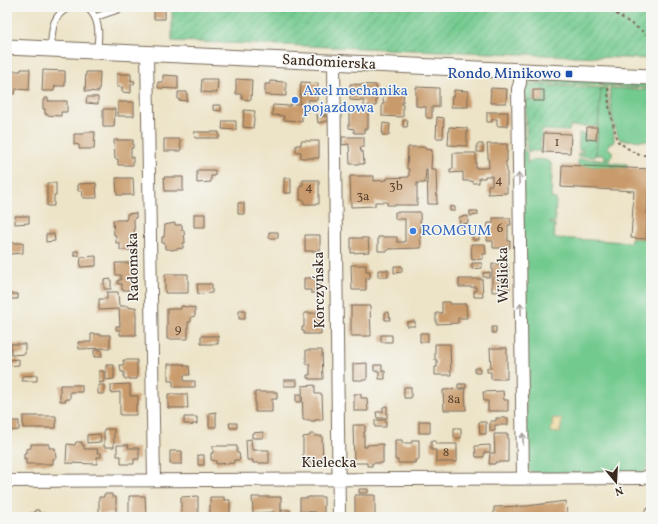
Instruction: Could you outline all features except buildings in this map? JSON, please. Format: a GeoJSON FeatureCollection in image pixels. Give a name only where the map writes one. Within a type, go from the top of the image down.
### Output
{"type":"FeatureCollection","features":[{"type":"Feature","properties":{"kind":"street","name":"Sandomierska"},"geometry":{"type":"LineString","coordinates":[[7,47],[651,77]]}},
{"type":"Feature","properties":{"kind":"street","name":"Radomska"},"geometry":{"type":"LineString","coordinates":[[147,54],[154,480]]}},
{"type":"Feature","properties":{"kind":"street","name":"Korczyńska"},"geometry":{"type":"LineString","coordinates":[[334,63],[339,517]]}},
{"type":"Feature","properties":{"kind":"street","name":"Wiślicka"},"geometry":{"type":"LineString","coordinates":[[520,72],[520,83],[518,89],[523,478]]}},
{"type":"Feature","properties":{"kind":"street","name":"Kielecka"},"geometry":{"type":"LineString","coordinates":[[7,481],[643,478],[651,476]]}},
{"type":"Feature","properties":{"kind":"lane"},"geometry":{"type":"LineString","coordinates":[[51,49],[53,24],[62,12],[71,7]]}},
{"type":"Feature","properties":{"kind":"lane"},"geometry":{"type":"LineString","coordinates":[[86,7],[93,12],[96,17],[98,32],[97,51]]}},
{"type":"Feature","properties":{"kind":"lane"},"geometry":{"type":"LineString","coordinates":[[96,17],[125,7]]}},
{"type":"Feature","properties":{"kind":"path"},"geometry":{"type":"LineString","coordinates":[[606,7],[651,37]]}},
{"type":"Feature","properties":{"kind":"path"},"geometry":{"type":"LineString","coordinates":[[608,87],[609,106],[617,141],[636,154],[651,156]]}},
{"type":"Feature","properties":{"kind":"green space"},"geometry":{"type":"Polygon","coordinates":[[[172,7],[651,7],[651,59],[172,41],[172,7]]]}},
{"type":"Feature","properties":{"kind":"green space"},"geometry":{"type":"Polygon","coordinates":[[[527,78],[651,83],[651,88],[524,82],[527,78]]]}},
{"type":"Feature","properties":{"kind":"green space"},"geometry":{"type":"Polygon","coordinates":[[[524,84],[544,85],[544,90],[533,91],[533,101],[526,101],[526,94],[524,94],[524,151],[527,153],[527,163],[532,160],[539,159],[546,160],[551,163],[551,198],[556,199],[555,222],[550,222],[550,224],[555,224],[554,238],[628,242],[627,243],[630,242],[631,238],[651,239],[651,423],[646,473],[536,473],[531,472],[527,466],[521,91],[524,84]]]}},
{"type":"Feature","properties":{"kind":"green space"},"geometry":{"type":"Polygon","coordinates":[[[544,85],[601,88],[595,157],[578,156],[578,153],[583,153],[583,150],[579,150],[579,133],[586,134],[586,139],[596,140],[597,127],[570,126],[569,131],[542,130],[540,151],[527,151],[526,101],[544,101],[544,85]]]}},
{"type":"Feature","properties":{"kind":"green space"},"geometry":{"type":"Polygon","coordinates":[[[601,88],[607,88],[614,136],[614,143],[609,143],[608,148],[612,151],[612,156],[610,158],[604,158],[604,155],[596,155],[601,88]]]}},
{"type":"Feature","properties":{"kind":"green space"},"geometry":{"type":"Polygon","coordinates":[[[610,88],[651,90],[651,141],[621,140],[618,137],[612,116],[610,88]]]}},
{"type":"Feature","properties":{"kind":"green space"},"geometry":{"type":"Polygon","coordinates":[[[578,159],[608,160],[612,163],[612,168],[578,166],[578,159]]]}},
{"type":"Feature","properties":{"kind":"green space"},"geometry":{"type":"Polygon","coordinates":[[[612,163],[627,164],[627,168],[612,168],[612,163]]]}},
{"type":"Feature","properties":{"kind":"green space"},"geometry":{"type":"Polygon","coordinates":[[[648,191],[651,191],[651,222],[647,222],[648,191]]]}},
{"type":"Feature","properties":{"kind":"sand"},"geometry":{"type":"Polygon","coordinates":[[[553,418],[562,419],[560,433],[551,432],[553,418]]]}},
{"type":"Feature","properties":{"kind":"place","name":"Rondo Minikowo"},"geometry":{"type":"Point","coordinates":[569,74]}},
{"type":"Feature","properties":{"kind":"place","name":"Axel mechanika pojazdowa"},"geometry":{"type":"Point","coordinates":[295,100]}},
{"type":"Feature","properties":{"kind":"place","name":"ROMGUM"},"geometry":{"type":"Point","coordinates":[413,231]}}]}
